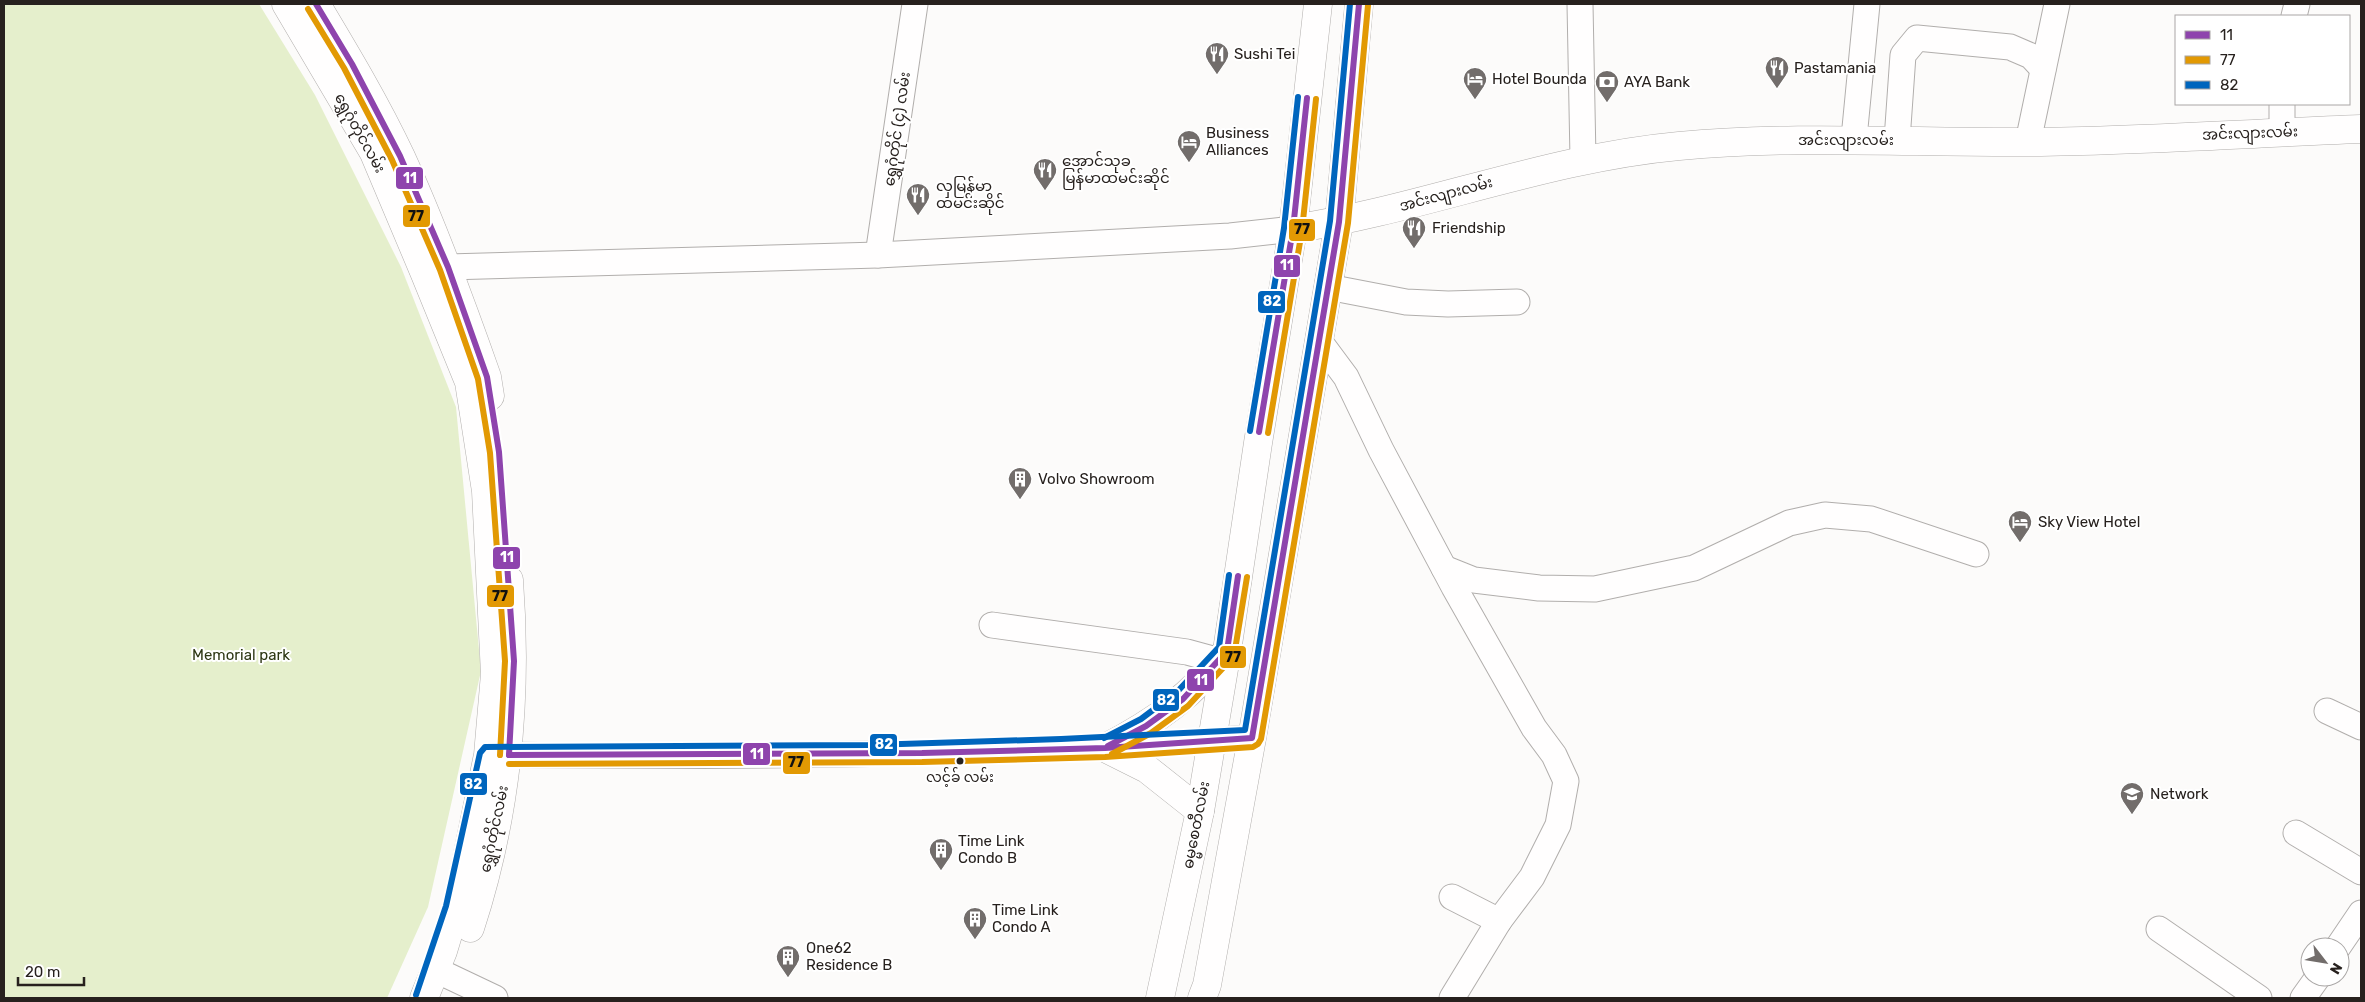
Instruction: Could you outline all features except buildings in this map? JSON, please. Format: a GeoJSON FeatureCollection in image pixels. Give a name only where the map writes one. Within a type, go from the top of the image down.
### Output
{"type":"FeatureCollection","features":[{"type":"Feature","properties":{"kind":"main road","name":"ရွှေဂုံတိုင်လမ်း"},"geometry":{"type":"LineString","coordinates":[[286,4],[374,153],[437,270],[487,377],[499,452],[514,661],[498,755],[488,862],[474,915],[444,982],[424,998]]}},
{"type":"Feature","properties":{"kind":"main road","name":"ရွှေဂုံတိုင်လမ်း"},"geometry":{"type":"LineString","coordinates":[[316,4],[352,64],[400,156],[437,270]]}},
{"type":"Feature","properties":{"kind":"main road","name":"ဓမ္မစေတီလမ်း"},"geometry":{"type":"LineString","coordinates":[[1160,998],[1200,811],[1223,656],[1293,229],[1318,4]]}},
{"type":"Feature","properties":{"kind":"main road"},"geometry":{"type":"LineString","coordinates":[[1202,998],[1207,985],[1252,738],[1339,222],[1359,4]]}},
{"type":"Feature","properties":{"kind":"main road","name":"အင်းလျားလမ်း"},"geometry":{"type":"LineString","coordinates":[[1293,229],[1339,222],[1583,159],[1679,146],[1854,138],[2028,142],[2361,129]]}},
{"type":"Feature","properties":{"kind":"main road"},"geometry":{"type":"LineString","coordinates":[[1105,748],[1146,726],[1168,710],[1183,698],[1223,656]]}},
{"type":"Feature","properties":{"kind":"main road"},"geometry":{"type":"LineString","coordinates":[[1105,748],[1147,769],[1200,811]]}},
{"type":"Feature","properties":{"kind":"street","name":"ရွှေဂုံတိုင် (၄) လမ်း"},"geometry":{"type":"LineString","coordinates":[[878,255],[915,4]]}},
{"type":"Feature","properties":{"kind":"street"},"geometry":{"type":"LineString","coordinates":[[1580,4],[1583,159]]}},
{"type":"Feature","properties":{"kind":"street"},"geometry":{"type":"LineString","coordinates":[[1854,138],[1867,4]]}},
{"type":"Feature","properties":{"kind":"street"},"geometry":{"type":"LineString","coordinates":[[2028,142],[2058,4]]}},
{"type":"Feature","properties":{"kind":"street"},"geometry":{"type":"LineString","coordinates":[[1898,140],[1903,55],[1917,38],[2010,47],[2031,56],[2043,69]]}},
{"type":"Feature","properties":{"kind":"street"},"geometry":{"type":"LineString","coordinates":[[2282,105],[2282,132]]}},
{"type":"Feature","properties":{"kind":"street"},"geometry":{"type":"LineString","coordinates":[[437,270],[878,255],[1230,236],[1293,229]]}},
{"type":"Feature","properties":{"kind":"street"},"geometry":{"type":"LineString","coordinates":[[1328,287],[1406,302],[1448,304],[1517,302]]}},
{"type":"Feature","properties":{"kind":"street"},"geometry":{"type":"LineString","coordinates":[[1320,342],[1346,377],[1381,450],[1444,568],[1534,728],[1554,755],[1566,781],[1558,825],[1532,877],[1500,921],[1452,998]]}},
{"type":"Feature","properties":{"kind":"street"},"geometry":{"type":"LineString","coordinates":[[1444,568],[1474,580],[1539,588],[1595,589],[1694,568],[1789,523],[1826,515],[1871,519],[1976,554]]}},
{"type":"Feature","properties":{"kind":"street"},"geometry":{"type":"LineString","coordinates":[[992,625],[1223,656]]}},
{"type":"Feature","properties":{"kind":"street"},"geometry":{"type":"LineString","coordinates":[[2327,710],[2361,727]]}},
{"type":"Feature","properties":{"kind":"street"},"geometry":{"type":"LineString","coordinates":[[498,755],[902,753],[1105,748],[1252,738]]}},
{"type":"Feature","properties":{"kind":"street"},"geometry":{"type":"LineString","coordinates":[[2296,833],[2361,872]]}},
{"type":"Feature","properties":{"kind":"street"},"geometry":{"type":"LineString","coordinates":[[1452,897],[1500,921]]}},
{"type":"Feature","properties":{"kind":"street"},"geometry":{"type":"LineString","coordinates":[[2345,937],[2361,913]]}},
{"type":"Feature","properties":{"kind":"street"},"geometry":{"type":"LineString","coordinates":[[2160,928],[2259,998]]}},
{"type":"Feature","properties":{"kind":"street"},"geometry":{"type":"LineString","coordinates":[[444,982],[494,998]]}},
{"type":"Feature","properties":{"kind":"street"},"geometry":{"type":"LineString","coordinates":[[2303,998],[2311,987]]}},
{"type":"Feature","properties":{"kind":"green space","name":"Memorial park"},"geometry":{"type":"Polygon","coordinates":[[[4,4],[259,4],[315,95],[401,267],[456,407],[481,671],[428,907],[387,998],[4,998],[4,4]]]}},
{"type":"Feature","properties":{"kind":"transit line","name":"11"},"geometry":{"type":"LineString","coordinates":[[316,4],[352,64],[400,156],[448,267],[487,377],[499,452],[514,661],[509,755]]}},
{"type":"Feature","properties":{"kind":"transit line","name":"82"},"geometry":{"type":"LineString","coordinates":[[416,995],[446,906],[480,753],[485,747],[870,745],[1061,739],[1245,730],[1330,221],[1350,4]]}},
{"type":"Feature","properties":{"kind":"transit line","name":"11"},"geometry":{"type":"LineString","coordinates":[[509,755],[922,753],[1105,748],[1252,738],[1339,222],[1359,4]]}},
{"type":"Feature","properties":{"kind":"transit line","name":"77"},"geometry":{"type":"LineString","coordinates":[[509,764],[922,762],[1105,757],[1253,747],[1258,744],[1261,739],[1348,223],[1368,5]]}},
{"type":"Feature","properties":{"kind":"transit line","name":"77"},"geometry":{"type":"LineString","coordinates":[[308,9],[344,68],[392,160],[440,270],[478,379],[490,453],[505,661],[500,755]]}},
{"type":"Feature","properties":{"kind":"transit line","name":"82"},"geometry":{"type":"LineString","coordinates":[[1250,431],[1284,228],[1298,97]]}},
{"type":"Feature","properties":{"kind":"transit line","name":"11"},"geometry":{"type":"LineString","coordinates":[[1259,432],[1293,229],[1307,98]]}},
{"type":"Feature","properties":{"kind":"transit line","name":"77"},"geometry":{"type":"LineString","coordinates":[[1268,433],[1302,230],[1316,99]]}},
{"type":"Feature","properties":{"kind":"transit line","name":"82"},"geometry":{"type":"LineString","coordinates":[[1104,738],[1141,719],[1177,692],[1219,647],[1229,575]]}},
{"type":"Feature","properties":{"kind":"transit line","name":"11"},"geometry":{"type":"LineString","coordinates":[[1108,746],[1146,726],[1183,699],[1227,651],[1238,576]]}},
{"type":"Feature","properties":{"kind":"transit line","name":"77"},"geometry":{"type":"LineString","coordinates":[[1112,754],[1151,733],[1188,706],[1234,656],[1247,577]]}},
{"type":"Feature","properties":{"kind":"place","name":"Sushi Tei"},"geometry":{"type":"Point","coordinates":[1217,75]}},
{"type":"Feature","properties":{"kind":"place","name":"Pastamania"},"geometry":{"type":"Point","coordinates":[1777,89]}},
{"type":"Feature","properties":{"kind":"place","name":"Hotel Bounda"},"geometry":{"type":"Point","coordinates":[1475,100]}},
{"type":"Feature","properties":{"kind":"place","name":"AYA Bank"},"geometry":{"type":"Point","coordinates":[1607,103]}},
{"type":"Feature","properties":{"kind":"place","name":"Business Alliances"},"geometry":{"type":"Point","coordinates":[1189,163]}},
{"type":"Feature","properties":{"kind":"place","name":"အောင်သုခ မြန်မာထမင်းဆိုင်"},"geometry":{"type":"Point","coordinates":[1045,191]}},
{"type":"Feature","properties":{"kind":"place","name":"လှမြန်မာ ထမင်းဆိုင်"},"geometry":{"type":"Point","coordinates":[918,216]}},
{"type":"Feature","properties":{"kind":"place","name":"Friendship"},"geometry":{"type":"Point","coordinates":[1414,249]}},
{"type":"Feature","properties":{"kind":"place","name":"Volvo Showroom"},"geometry":{"type":"Point","coordinates":[1020,500]}},
{"type":"Feature","properties":{"kind":"place","name":"Sky View Hotel"},"geometry":{"type":"Point","coordinates":[2020,543]}},
{"type":"Feature","properties":{"kind":"place","name":"လင့်ခ် လမ်း"},"geometry":{"type":"Point","coordinates":[960,761]}},
{"type":"Feature","properties":{"kind":"place","name":"Network"},"geometry":{"type":"Point","coordinates":[2132,815]}},
{"type":"Feature","properties":{"kind":"place","name":"Time Link Condo B"},"geometry":{"type":"Point","coordinates":[941,871]}},
{"type":"Feature","properties":{"kind":"place","name":"Time Link Condo A"},"geometry":{"type":"Point","coordinates":[975,940]}},
{"type":"Feature","properties":{"kind":"place","name":"One62 Residence B"},"geometry":{"type":"Point","coordinates":[788,978]}}]}
